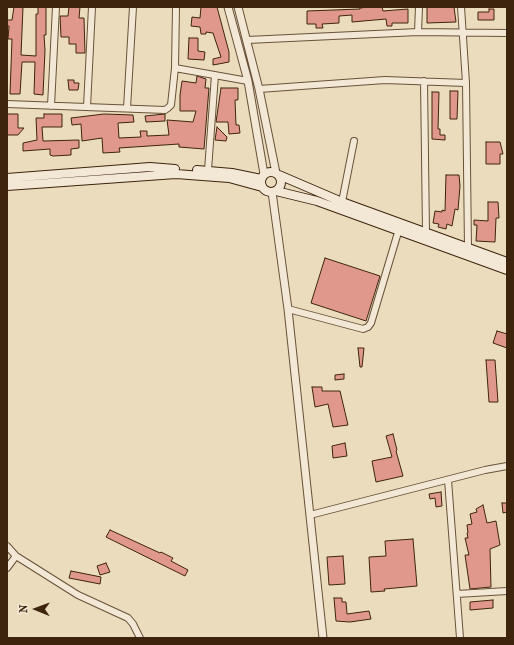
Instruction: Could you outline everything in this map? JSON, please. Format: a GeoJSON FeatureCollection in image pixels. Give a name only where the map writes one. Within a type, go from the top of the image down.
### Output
{"type":"FeatureCollection","features":[{"type":"Feature","properties":{"kind":"main road"},"geometry":{"type":"LineString","coordinates":[[7,178],[150,167],[208,170],[262,180]]}},
{"type":"Feature","properties":{"kind":"main road"},"geometry":{"type":"LineString","coordinates":[[262,180],[268,172],[277,174],[342,202],[507,262]]}},
{"type":"Feature","properties":{"kind":"main road"},"geometry":{"type":"LineString","coordinates":[[7,186],[176,174],[262,180]]}},
{"type":"Feature","properties":{"kind":"main road"},"geometry":{"type":"LineString","coordinates":[[274,191],[280,185],[277,174]]}},
{"type":"Feature","properties":{"kind":"main road"},"geometry":{"type":"LineString","coordinates":[[262,180],[268,192],[274,191],[317,201],[507,270]]}},
{"type":"Feature","properties":{"kind":"street"},"geometry":{"type":"LineString","coordinates":[[51,106],[56,7]]}},
{"type":"Feature","properties":{"kind":"street"},"geometry":{"type":"LineString","coordinates":[[87,107],[92,7]]}},
{"type":"Feature","properties":{"kind":"street"},"geometry":{"type":"LineString","coordinates":[[127,108],[133,7]]}},
{"type":"Feature","properties":{"kind":"street"},"geometry":{"type":"LineString","coordinates":[[7,104],[165,110],[171,105],[176,68],[176,7]]}},
{"type":"Feature","properties":{"kind":"street"},"geometry":{"type":"LineString","coordinates":[[228,7],[248,81],[262,180]]}},
{"type":"Feature","properties":{"kind":"street"},"geometry":{"type":"LineString","coordinates":[[238,7],[259,90],[277,174]]}},
{"type":"Feature","properties":{"kind":"street"},"geometry":{"type":"LineString","coordinates":[[418,32],[419,7]]}},
{"type":"Feature","properties":{"kind":"street"},"geometry":{"type":"LineString","coordinates":[[462,7],[466,83],[468,248]]}},
{"type":"Feature","properties":{"kind":"street"},"geometry":{"type":"LineString","coordinates":[[247,40],[418,32],[507,33]]}},
{"type":"Feature","properties":{"kind":"street"},"geometry":{"type":"LineString","coordinates":[[176,68],[248,81]]}},
{"type":"Feature","properties":{"kind":"street"},"geometry":{"type":"LineString","coordinates":[[208,170],[215,75]]}},
{"type":"Feature","properties":{"kind":"street"},"geometry":{"type":"LineString","coordinates":[[259,90],[384,80],[466,83]]}},
{"type":"Feature","properties":{"kind":"street"},"geometry":{"type":"LineString","coordinates":[[424,81],[426,232]]}},
{"type":"Feature","properties":{"kind":"street"},"geometry":{"type":"LineString","coordinates":[[342,202],[354,141]]}},
{"type":"Feature","properties":{"kind":"street"},"geometry":{"type":"LineString","coordinates":[[274,191],[323,638]]}},
{"type":"Feature","properties":{"kind":"street"},"geometry":{"type":"LineString","coordinates":[[288,309],[363,329],[368,328],[371,323],[399,230]]}},
{"type":"Feature","properties":{"kind":"street"},"geometry":{"type":"LineString","coordinates":[[310,515],[507,466]]}},
{"type":"Feature","properties":{"kind":"street"},"geometry":{"type":"LineString","coordinates":[[448,480],[458,594],[460,638]]}},
{"type":"Feature","properties":{"kind":"street"},"geometry":{"type":"LineString","coordinates":[[7,546],[16,556],[78,595],[128,618],[133,624],[140,638]]}},
{"type":"Feature","properties":{"kind":"street"},"geometry":{"type":"LineString","coordinates":[[7,568],[16,556]]}},
{"type":"Feature","properties":{"kind":"street"},"geometry":{"type":"LineString","coordinates":[[458,594],[507,591]]}},
{"type":"Feature","properties":{"kind":"building"},"geometry":{"type":"Polygon","coordinates":[[[14,7],[23,7],[21,55],[36,56],[36,14],[38,14],[38,7],[46,7],[43,95],[34,94],[35,62],[22,62],[20,94],[10,94],[12,39],[8,39],[9,26],[7,26],[7,20],[12,20],[14,7]]]}},
{"type":"Feature","properties":{"kind":"building"},"geometry":{"type":"Polygon","coordinates":[[[69,7],[80,7],[79,18],[84,18],[85,53],[76,53],[76,44],[69,44],[69,37],[61,37],[60,16],[68,16],[69,7]]]}},
{"type":"Feature","properties":{"kind":"building"},"geometry":{"type":"Polygon","coordinates":[[[201,7],[217,7],[229,52],[229,62],[213,65],[213,59],[221,57],[213,33],[206,32],[206,34],[201,34],[200,27],[191,26],[192,17],[200,18],[201,7]]]}},
{"type":"Feature","properties":{"kind":"building"},"geometry":{"type":"Polygon","coordinates":[[[382,7],[383,11],[408,9],[408,23],[392,23],[392,26],[387,26],[386,19],[352,22],[352,15],[339,16],[339,23],[322,24],[323,28],[316,28],[316,24],[307,24],[307,11],[360,9],[382,7]]]}},
{"type":"Feature","properties":{"kind":"building"},"geometry":{"type":"Polygon","coordinates":[[[427,7],[454,7],[456,22],[427,23],[427,7]]]}},
{"type":"Feature","properties":{"kind":"building"},"geometry":{"type":"Polygon","coordinates":[[[489,9],[494,9],[494,20],[478,20],[478,12],[489,12],[489,9]]]}},
{"type":"Feature","properties":{"kind":"building"},"geometry":{"type":"Polygon","coordinates":[[[189,38],[198,38],[198,51],[205,52],[204,60],[188,59],[189,38]]]}},
{"type":"Feature","properties":{"kind":"building"},"geometry":{"type":"Polygon","coordinates":[[[197,76],[206,79],[205,88],[209,88],[204,149],[179,147],[179,144],[119,148],[120,152],[103,153],[102,138],[82,141],[81,124],[72,125],[71,118],[104,114],[133,115],[134,122],[118,123],[119,138],[141,137],[140,131],[147,131],[147,136],[169,135],[167,120],[193,122],[196,111],[180,111],[180,95],[182,81],[196,83],[197,76]]]}},
{"type":"Feature","properties":{"kind":"building"},"geometry":{"type":"Polygon","coordinates":[[[68,80],[74,80],[74,83],[79,83],[78,90],[69,90],[68,80]]]}},
{"type":"Feature","properties":{"kind":"building"},"geometry":{"type":"Polygon","coordinates":[[[221,88],[238,88],[238,100],[235,100],[236,125],[239,125],[240,133],[229,134],[228,122],[216,122],[221,88]]]}},
{"type":"Feature","properties":{"kind":"building"},"geometry":{"type":"Polygon","coordinates":[[[450,91],[458,91],[457,119],[450,119],[450,91]]]}},
{"type":"Feature","properties":{"kind":"building"},"geometry":{"type":"Polygon","coordinates":[[[432,92],[439,92],[438,129],[440,129],[440,135],[445,135],[445,140],[432,139],[432,92]]]}},
{"type":"Feature","properties":{"kind":"building"},"geometry":{"type":"Polygon","coordinates":[[[7,114],[18,114],[18,128],[24,128],[18,135],[7,135],[7,114]]]}},
{"type":"Feature","properties":{"kind":"building"},"geometry":{"type":"Polygon","coordinates":[[[44,114],[62,114],[62,127],[42,127],[43,141],[79,140],[79,148],[71,149],[71,155],[53,156],[50,155],[50,149],[23,151],[23,143],[37,140],[36,118],[44,118],[44,114]]]}},
{"type":"Feature","properties":{"kind":"building"},"geometry":{"type":"Polygon","coordinates":[[[165,114],[165,121],[146,122],[145,116],[165,114]]]}},
{"type":"Feature","properties":{"kind":"building"},"geometry":{"type":"Polygon","coordinates":[[[217,127],[227,137],[226,141],[215,140],[217,127]]]}},
{"type":"Feature","properties":{"kind":"building"},"geometry":{"type":"Polygon","coordinates":[[[486,142],[500,142],[503,154],[500,154],[500,164],[486,164],[486,142]]]}},
{"type":"Feature","properties":{"kind":"building"},"geometry":{"type":"Polygon","coordinates":[[[446,175],[459,175],[460,186],[458,210],[455,209],[452,226],[447,224],[446,229],[438,227],[439,224],[433,223],[435,211],[445,211],[446,175]]]}},
{"type":"Feature","properties":{"kind":"building"},"geometry":{"type":"Polygon","coordinates":[[[488,202],[498,202],[499,218],[496,218],[495,242],[476,241],[477,225],[474,225],[474,220],[488,221],[488,202]]]}},
{"type":"Feature","properties":{"kind":"building"},"geometry":{"type":"Polygon","coordinates":[[[325,258],[380,276],[366,321],[311,303],[325,258]]]}},
{"type":"Feature","properties":{"kind":"building"},"geometry":{"type":"Polygon","coordinates":[[[497,331],[507,334],[507,348],[493,343],[497,331]]]}},
{"type":"Feature","properties":{"kind":"building"},"geometry":{"type":"Polygon","coordinates":[[[358,348],[364,348],[362,367],[360,367],[358,348]]]}},
{"type":"Feature","properties":{"kind":"building"},"geometry":{"type":"Polygon","coordinates":[[[486,360],[495,360],[498,402],[489,402],[486,360]]]}},
{"type":"Feature","properties":{"kind":"building"},"geometry":{"type":"Polygon","coordinates":[[[344,374],[344,379],[335,380],[335,375],[344,374]]]}},
{"type":"Feature","properties":{"kind":"building"},"geometry":{"type":"Polygon","coordinates":[[[312,387],[322,387],[322,391],[340,391],[348,425],[333,427],[328,404],[315,407],[312,387]]]}},
{"type":"Feature","properties":{"kind":"building"},"geometry":{"type":"Polygon","coordinates":[[[393,434],[403,476],[376,482],[372,461],[392,457],[386,436],[393,434]]]}},
{"type":"Feature","properties":{"kind":"building"},"geometry":{"type":"Polygon","coordinates":[[[345,443],[347,456],[333,458],[332,446],[345,443]]]}},
{"type":"Feature","properties":{"kind":"building"},"geometry":{"type":"Polygon","coordinates":[[[441,492],[442,506],[436,507],[435,498],[430,499],[429,494],[441,492]]]}},
{"type":"Feature","properties":{"kind":"building"},"geometry":{"type":"Polygon","coordinates":[[[502,503],[507,503],[507,512],[503,513],[502,503]]]}},
{"type":"Feature","properties":{"kind":"building"},"geometry":{"type":"Polygon","coordinates":[[[483,505],[487,523],[496,521],[500,545],[490,549],[491,587],[470,589],[465,555],[469,555],[465,538],[468,538],[467,525],[472,524],[470,514],[477,512],[476,509],[483,505]]]}},
{"type":"Feature","properties":{"kind":"building"},"geometry":{"type":"Polygon","coordinates":[[[110,530],[173,558],[171,561],[188,570],[185,576],[106,537],[110,530]]]}},
{"type":"Feature","properties":{"kind":"building"},"geometry":{"type":"Polygon","coordinates":[[[413,539],[417,586],[384,589],[385,591],[371,592],[369,557],[386,556],[385,541],[413,539]]]}},
{"type":"Feature","properties":{"kind":"building"},"geometry":{"type":"Polygon","coordinates":[[[343,556],[345,584],[329,585],[327,557],[343,556]]]}},
{"type":"Feature","properties":{"kind":"building"},"geometry":{"type":"Polygon","coordinates":[[[106,563],[110,572],[100,575],[97,566],[106,563]]]}},
{"type":"Feature","properties":{"kind":"building"},"geometry":{"type":"Polygon","coordinates":[[[71,571],[101,577],[100,584],[69,578],[71,571]]]}},
{"type":"Feature","properties":{"kind":"building"},"geometry":{"type":"Polygon","coordinates":[[[334,598],[342,598],[342,602],[346,602],[347,614],[369,611],[371,619],[350,622],[336,621],[334,598]]]}},
{"type":"Feature","properties":{"kind":"building"},"geometry":{"type":"Polygon","coordinates":[[[493,600],[493,608],[470,610],[470,602],[493,600]]]}}]}
